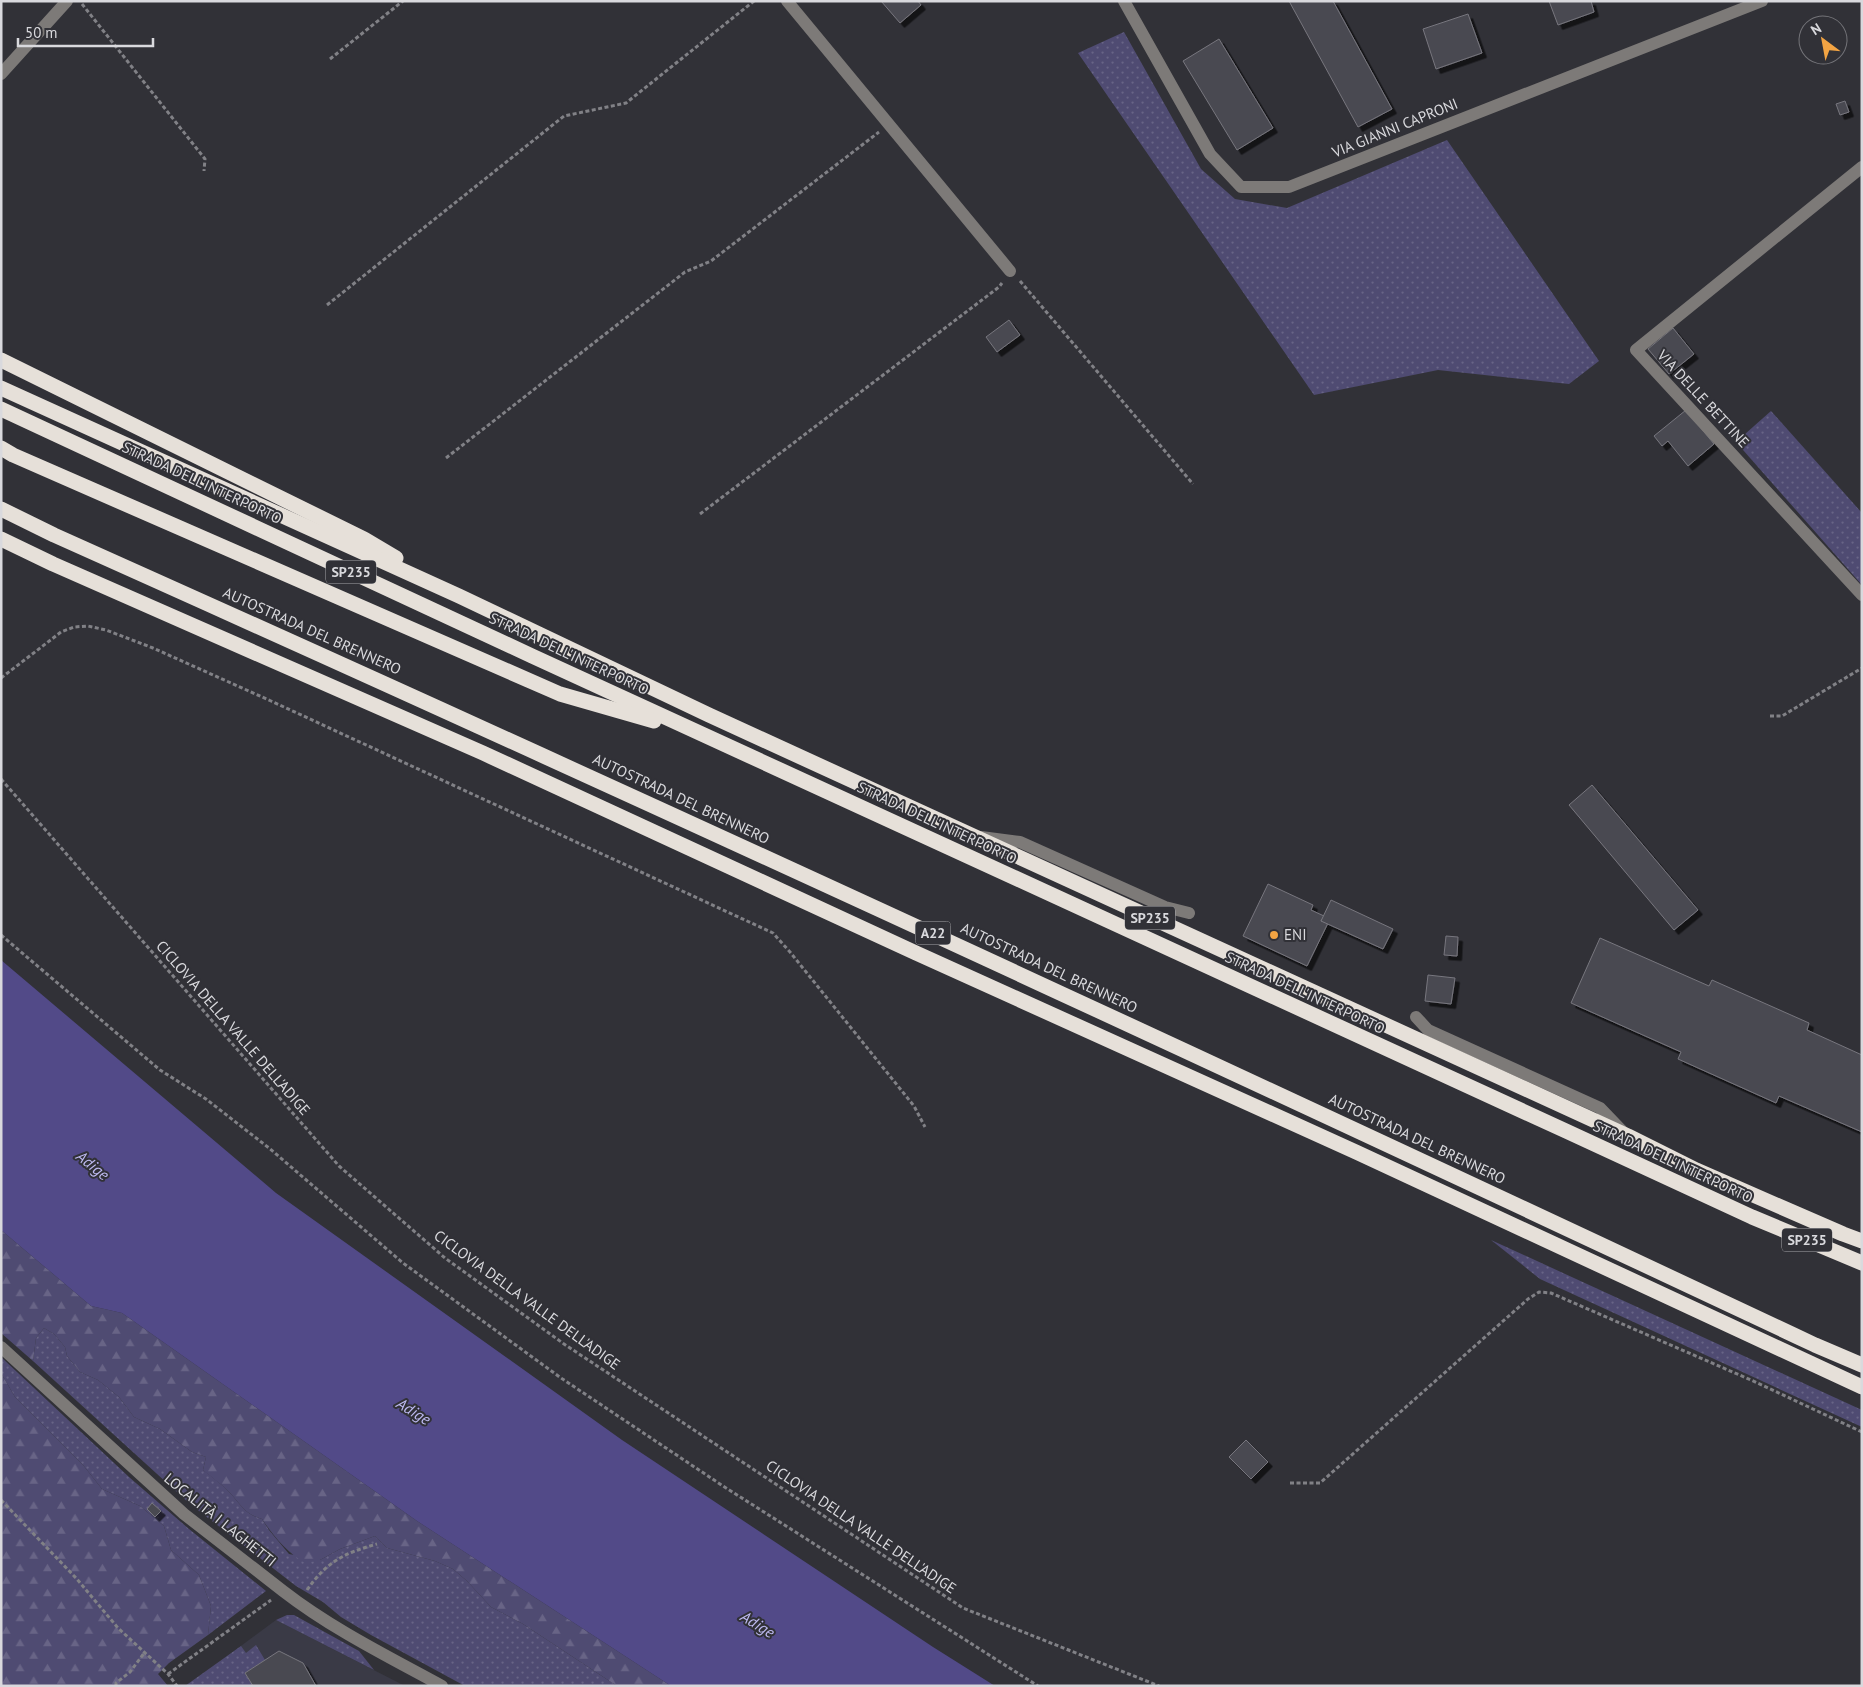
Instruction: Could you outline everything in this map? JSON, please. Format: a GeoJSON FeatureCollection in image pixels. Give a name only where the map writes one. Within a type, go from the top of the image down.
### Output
{"type":"FeatureCollection","features":[{"type":"Feature","properties":{"kind":"highway"},"geometry":{"type":"LineString","coordinates":[[1,360],[364,539],[459,596]]}},
{"type":"Feature","properties":{"kind":"highway","name":"STRADA DELL'INTERPORTO"},"geometry":{"type":"LineString","coordinates":[[1,388],[459,596],[709,715],[1628,1136],[1696,1170],[1834,1231],[1862,1241]]}},
{"type":"Feature","properties":{"kind":"highway","name":"STRADA DELL'INTERPORTO"},"geometry":{"type":"LineString","coordinates":[[1,409],[701,734],[1752,1217],[1862,1263]]}},
{"type":"Feature","properties":{"kind":"highway"},"geometry":{"type":"LineString","coordinates":[[7,452],[560,694],[701,734]]}},
{"type":"Feature","properties":{"kind":"highway","name":"AUTOSTRADA DEL BRENNERO"},"geometry":{"type":"LineString","coordinates":[[1,509],[911,923],[1806,1341],[1862,1365]]}},
{"type":"Feature","properties":{"kind":"highway","name":"A22"},"geometry":{"type":"LineString","coordinates":[[1,538],[72,572],[483,753],[934,961],[1356,1152],[1862,1387]]}},
{"type":"Feature","properties":{"kind":"street"},"geometry":{"type":"LineString","coordinates":[[1,74],[67,1]]}},
{"type":"Feature","properties":{"kind":"street"},"geometry":{"type":"LineString","coordinates":[[787,1],[1010,271]]}},
{"type":"Feature","properties":{"kind":"street","name":"VIA GIANNI CAPRONI"},"geometry":{"type":"LineString","coordinates":[[1124,1],[1210,154],[1241,187],[1289,188],[1762,1]]}},
{"type":"Feature","properties":{"kind":"street","name":"VIA DELLE BETTINE"},"geometry":{"type":"LineString","coordinates":[[1862,167],[1636,350],[1862,595]]}},
{"type":"Feature","properties":{"kind":"street"},"geometry":{"type":"LineString","coordinates":[[970,835],[1020,842],[1165,907],[1189,913]]}},
{"type":"Feature","properties":{"kind":"street"},"geometry":{"type":"LineString","coordinates":[[1416,1017],[1428,1030],[1600,1108],[1628,1136]]}},
{"type":"Feature","properties":{"kind":"street","name":"LOCALITÀ I LAGHETTI"},"geometry":{"type":"LineString","coordinates":[[1,1347],[184,1514],[283,1591],[299,1603],[383,1654],[442,1686]]}},
{"type":"Feature","properties":{"kind":"path"},"geometry":{"type":"LineString","coordinates":[[80,1],[205,159],[204,171]]}},
{"type":"Feature","properties":{"kind":"path"},"geometry":{"type":"LineString","coordinates":[[330,59],[403,1]]}},
{"type":"Feature","properties":{"kind":"path"},"geometry":{"type":"LineString","coordinates":[[327,305],[564,116],[626,103],[754,1]]}},
{"type":"Feature","properties":{"kind":"path"},"geometry":{"type":"LineString","coordinates":[[446,458],[685,272],[711,261],[889,124]]}},
{"type":"Feature","properties":{"kind":"path"},"geometry":{"type":"LineString","coordinates":[[700,514],[999,287],[1010,271],[1193,484]]}},
{"type":"Feature","properties":{"kind":"path"},"geometry":{"type":"LineString","coordinates":[[1,678],[61,632],[74,627],[88,626],[106,630],[153,648],[288,709],[773,933],[914,1106],[925,1126]]}},
{"type":"Feature","properties":{"kind":"path"},"geometry":{"type":"LineString","coordinates":[[1770,716],[1782,716],[1862,668]]}},
{"type":"Feature","properties":{"kind":"path","name":"CICLOVIA DELLA VALLE DELL'ADIGE"},"geometry":{"type":"LineString","coordinates":[[1,779],[339,1166],[445,1258],[564,1344],[963,1608],[1159,1686]]}},
{"type":"Feature","properties":{"kind":"path"},"geometry":{"type":"LineString","coordinates":[[1,935],[160,1070],[206,1099],[269,1148],[403,1263],[561,1378],[724,1486],[1038,1686]]}},
{"type":"Feature","properties":{"kind":"path"},"geometry":{"type":"LineString","coordinates":[[1290,1483],[1320,1483],[1528,1299],[1539,1292],[1551,1293],[1751,1380],[1862,1432]]}},
{"type":"Feature","properties":{"kind":"path"},"geometry":{"type":"LineString","coordinates":[[1,1500],[76,1578],[118,1628],[168,1674],[177,1686]]}},
{"type":"Feature","properties":{"kind":"path"},"geometry":{"type":"LineString","coordinates":[[299,1603],[317,1576],[333,1561],[355,1550],[377,1544]]}},
{"type":"Feature","properties":{"kind":"path"},"geometry":{"type":"LineString","coordinates":[[168,1674],[283,1591]]}},
{"type":"Feature","properties":{"kind":"path"},"geometry":{"type":"LineString","coordinates":[[116,1686],[116,1683],[130,1672],[145,1652]]}},
{"type":"Feature","properties":{"kind":"shaded area"},"geometry":{"type":"Polygon","coordinates":[[[276,1620],[405,1686],[243,1686],[226,1657],[276,1620]]]}},
{"type":"Feature","properties":{"kind":"green space"},"geometry":{"type":"Polygon","coordinates":[[[1124,32],[1201,169],[1235,199],[1287,208],[1447,140],[1599,361],[1569,384],[1438,370],[1314,395],[1078,53],[1124,32]]]}},
{"type":"Feature","properties":{"kind":"green space"},"geometry":{"type":"Polygon","coordinates":[[[1771,411],[1862,513],[1862,585],[1736,442],[1771,411]]]}},
{"type":"Feature","properties":{"kind":"green space"},"geometry":{"type":"Polygon","coordinates":[[[1,1230],[91,1306],[122,1313],[417,1521],[671,1686],[617,1686],[523,1624],[491,1607],[453,1569],[435,1561],[387,1548],[375,1536],[340,1549],[320,1560],[305,1563],[298,1559],[281,1544],[262,1519],[248,1512],[228,1491],[203,1470],[206,1457],[192,1452],[160,1429],[134,1417],[119,1397],[98,1380],[80,1372],[67,1356],[65,1347],[54,1334],[44,1328],[36,1338],[33,1361],[1,1333],[1,1230]]]}},
{"type":"Feature","properties":{"kind":"green space"},"geometry":{"type":"Polygon","coordinates":[[[1491,1240],[1862,1410],[1862,1427],[1540,1279],[1491,1240]]]}},
{"type":"Feature","properties":{"kind":"green space"},"geometry":{"type":"Polygon","coordinates":[[[44,1328],[54,1334],[65,1347],[67,1356],[80,1372],[98,1380],[119,1397],[134,1417],[160,1429],[192,1452],[206,1457],[203,1470],[225,1488],[248,1512],[262,1519],[289,1554],[320,1560],[340,1549],[375,1536],[387,1548],[435,1561],[453,1569],[491,1607],[523,1624],[617,1686],[465,1686],[341,1617],[323,1602],[296,1586],[190,1504],[33,1361],[36,1338],[44,1328]]]}},
{"type":"Feature","properties":{"kind":"green space"},"geometry":{"type":"Polygon","coordinates":[[[1,1357],[129,1477],[189,1529],[266,1591],[208,1635],[211,1606],[199,1575],[171,1550],[164,1526],[140,1506],[102,1489],[83,1465],[15,1397],[1,1373],[1,1357]]]}},
{"type":"Feature","properties":{"kind":"green space"},"geometry":{"type":"Polygon","coordinates":[[[1,1373],[15,1397],[83,1465],[102,1489],[140,1506],[164,1526],[171,1550],[199,1575],[211,1606],[208,1635],[169,1663],[158,1674],[168,1686],[1,1686],[1,1373]]]}},
{"type":"Feature","properties":{"kind":"green space"},"geometry":{"type":"Polygon","coordinates":[[[287,1615],[294,1615],[359,1651],[374,1670],[276,1620],[287,1615]]]}},
{"type":"Feature","properties":{"kind":"green space"},"geometry":{"type":"Polygon","coordinates":[[[256,1645],[265,1660],[245,1673],[253,1686],[185,1686],[241,1646],[246,1653],[256,1645]]]}},
{"type":"Feature","properties":{"kind":"water","name":"Adige"},"geometry":{"type":"Polygon","coordinates":[[[1,960],[276,1193],[622,1440],[933,1647],[995,1686],[671,1686],[417,1521],[122,1313],[91,1306],[1,1230],[1,960]]]}},
{"type":"Feature","properties":{"kind":"building"},"geometry":{"type":"Polygon","coordinates":[[[881,1],[918,1],[921,5],[900,23],[881,1]]]}},
{"type":"Feature","properties":{"kind":"building"},"geometry":{"type":"Polygon","coordinates":[[[1289,1],[1333,1],[1392,109],[1358,127],[1289,1]]]}},
{"type":"Feature","properties":{"kind":"building"},"geometry":{"type":"Polygon","coordinates":[[[1549,1],[1591,1],[1594,12],[1558,25],[1549,1]]]}},
{"type":"Feature","properties":{"kind":"building"},"geometry":{"type":"Polygon","coordinates":[[[1468,14],[1482,53],[1436,69],[1423,29],[1468,14]]]}},
{"type":"Feature","properties":{"kind":"building"},"geometry":{"type":"Polygon","coordinates":[[[1219,39],[1273,128],[1237,150],[1183,61],[1219,39]]]}},
{"type":"Feature","properties":{"kind":"building"},"geometry":{"type":"Polygon","coordinates":[[[1845,101],[1849,112],[1840,115],[1836,104],[1845,101]]]}},
{"type":"Feature","properties":{"kind":"building"},"geometry":{"type":"Polygon","coordinates":[[[1009,320],[1020,335],[997,352],[986,337],[1009,320]]]}},
{"type":"Feature","properties":{"kind":"building"},"geometry":{"type":"Polygon","coordinates":[[[1673,328],[1694,354],[1669,374],[1648,349],[1673,328]]]}},
{"type":"Feature","properties":{"kind":"building"},"geometry":{"type":"Polygon","coordinates":[[[1686,410],[1714,444],[1688,466],[1668,441],[1662,446],[1654,436],[1686,410]]]}},
{"type":"Feature","properties":{"kind":"building"},"geometry":{"type":"Polygon","coordinates":[[[1592,785],[1698,910],[1674,930],[1569,805],[1592,785]]]}},
{"type":"Feature","properties":{"kind":"building"},"geometry":{"type":"Polygon","coordinates":[[[1268,884],[1313,905],[1311,910],[1324,916],[1321,921],[1328,923],[1307,966],[1243,936],[1268,884]]]}},
{"type":"Feature","properties":{"kind":"building"},"geometry":{"type":"Polygon","coordinates":[[[1331,900],[1393,929],[1383,949],[1321,921],[1331,900]]]}},
{"type":"Feature","properties":{"kind":"building"},"geometry":{"type":"Polygon","coordinates":[[[1446,936],[1458,937],[1457,956],[1444,955],[1446,936]]]}},
{"type":"Feature","properties":{"kind":"building"},"geometry":{"type":"Polygon","coordinates":[[[1600,938],[1709,986],[1712,980],[1809,1023],[1807,1030],[1862,1055],[1862,1132],[1779,1096],[1776,1103],[1678,1059],[1681,1052],[1571,1003],[1600,938]]]}},
{"type":"Feature","properties":{"kind":"building"},"geometry":{"type":"Polygon","coordinates":[[[1428,975],[1455,978],[1451,1004],[1425,1001],[1428,975]]]}},
{"type":"Feature","properties":{"kind":"building"},"geometry":{"type":"Polygon","coordinates":[[[1246,1440],[1268,1462],[1251,1479],[1229,1457],[1246,1440]]]}},
{"type":"Feature","properties":{"kind":"building"},"geometry":{"type":"Polygon","coordinates":[[[152,1503],[161,1511],[155,1517],[147,1509],[152,1503]]]}},
{"type":"Feature","properties":{"kind":"building"},"geometry":{"type":"Polygon","coordinates":[[[279,1651],[303,1663],[316,1686],[253,1686],[245,1673],[279,1651]]]}},
{"type":"Feature","properties":{"kind":"place","name":"ENI"},"geometry":{"type":"Point","coordinates":[1274,935]}}]}
